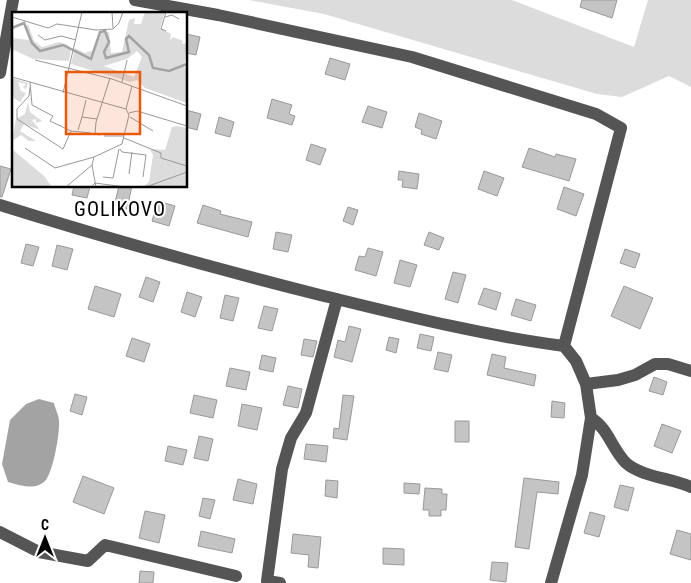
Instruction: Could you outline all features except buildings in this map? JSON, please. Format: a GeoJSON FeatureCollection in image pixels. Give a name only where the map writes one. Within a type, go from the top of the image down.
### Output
{"type":"FeatureCollection","features":[{"type":"Feature","properties":{"kind":"street"},"geometry":{"type":"LineString","coordinates":[[0,73],[12,0]]}},
{"type":"Feature","properties":{"kind":"street"},"geometry":{"type":"LineString","coordinates":[[135,0],[218,15],[412,57],[596,114],[621,128],[564,346]]}},
{"type":"Feature","properties":{"kind":"street"},"geometry":{"type":"LineString","coordinates":[[0,205],[183,260],[338,299],[496,337],[564,346],[576,362],[586,384],[591,418],[582,475],[551,583]]}},
{"type":"Feature","properties":{"kind":"street"},"geometry":{"type":"LineString","coordinates":[[280,583],[267,581],[282,470],[291,438],[306,412],[338,299]]}},
{"type":"Feature","properties":{"kind":"street"},"geometry":{"type":"LineString","coordinates":[[586,384],[618,380],[635,375],[655,364],[668,364],[691,371]]}},
{"type":"Feature","properties":{"kind":"street"},"geometry":{"type":"LineString","coordinates":[[591,418],[600,424],[619,455],[628,464],[642,472],[675,480],[691,487]]}},
{"type":"Feature","properties":{"kind":"street"},"geometry":{"type":"LineString","coordinates":[[0,532],[39,552],[88,561],[105,545],[236,576]]}},
{"type":"Feature","properties":{"kind":"shaded area"},"geometry":{"type":"Polygon","coordinates":[[[249,0],[512,0],[634,47],[648,0],[691,0],[691,87],[669,76],[622,97],[597,94],[324,14],[249,0]]]}},
{"type":"Feature","properties":{"kind":"shaded area"},"geometry":{"type":"Polygon","coordinates":[[[39,399],[54,403],[59,419],[57,443],[51,470],[45,481],[37,486],[17,485],[8,482],[2,464],[10,420],[26,404],[39,399]]]}},
{"type":"Feature","properties":{"kind":"district","name":"GOLIKOVO"},"geometry":{"type":"Point","coordinates":[120,209]}}]}
